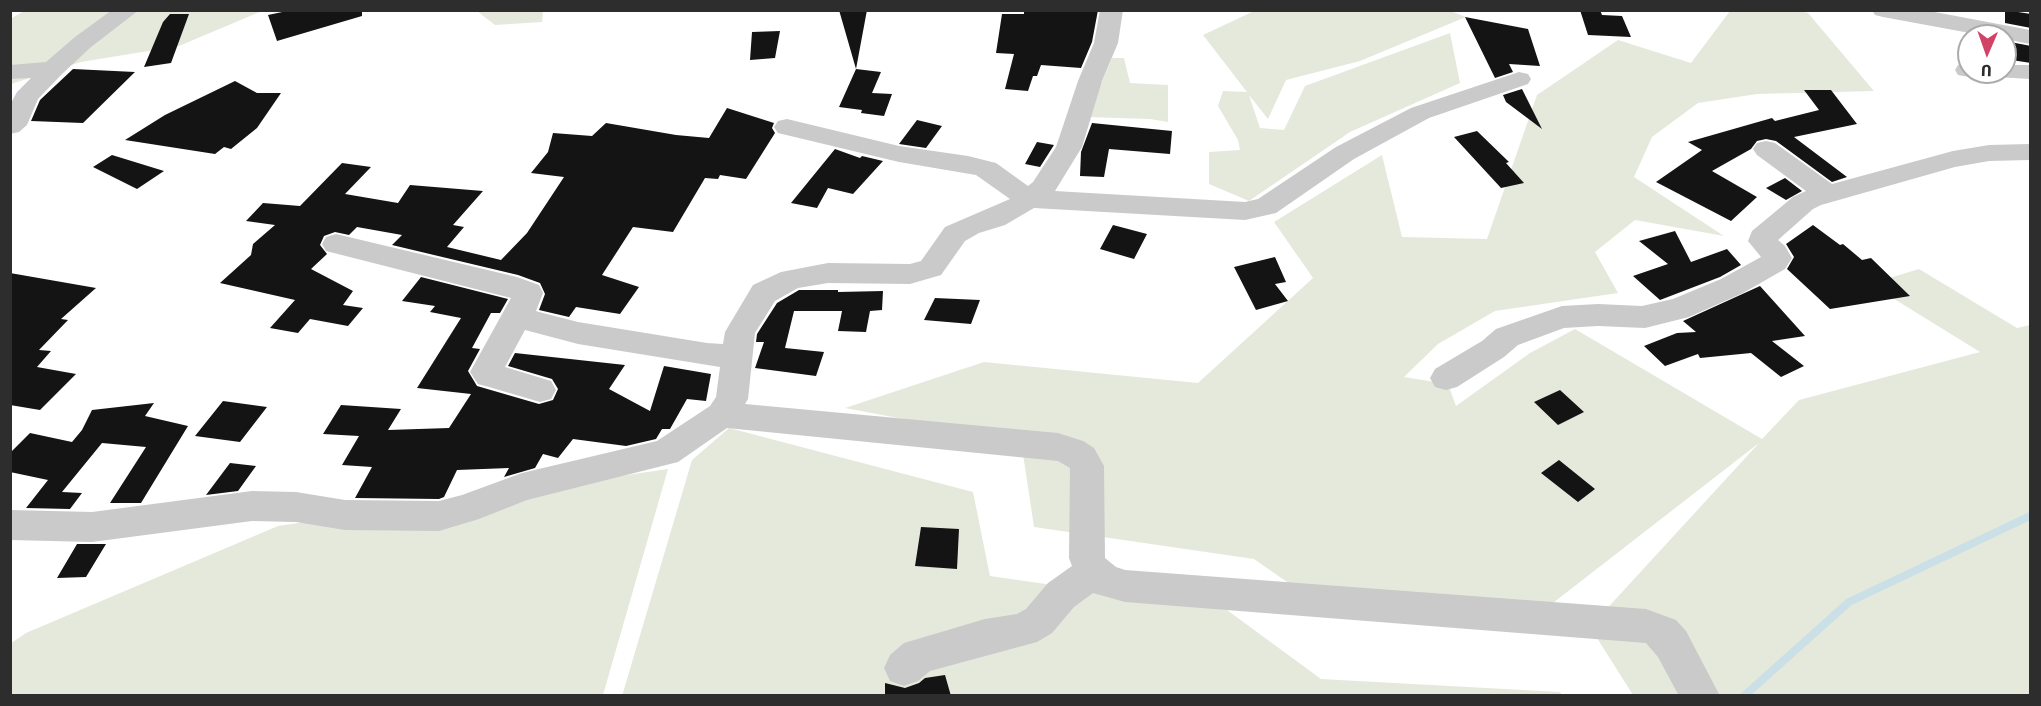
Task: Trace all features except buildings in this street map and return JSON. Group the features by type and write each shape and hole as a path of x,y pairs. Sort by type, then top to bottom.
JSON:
{"street":[{"path":"10,126 18,119 26,97 53,69 83,42 128,10"},
{"path":"10,525 92,527 252,506 296,507 345,515 439,516 466,509 522,487 666,452 722,415 732,399 740,332 764,293 791,279 828,273 910,274 931,268 955,234 969,226 995,218 1018,207 1043,188 1069,147 1090,81 1106,44 1112,10"},
{"path":"1883,10 2031,37"},
{"path":"10,72 53,69"},
{"path":"787,127 899,154 968,164 986,170 1028,199 1232,212 1266,207 1345,153 1420,113 1519,79"},
{"path":"1766,149 1828,194"},
{"path":"1446,378 1493,349 1507,337 1562,317 1598,315 1645,317 1656,312 1678,309 1732,286 1775,262 1777,258 1775,254 1762,241 1762,238 1803,203 1953,159 1989,153 2031,152"},
{"path":"336,244 517,288 528,293 520,313 486,372 489,375 540,390"},
{"path":"520,313 522,317 531,321 578,333 707,355 736,356"},
{"path":"722,415 1071,451 1082,458 1087,466 1087,558 1093,572 1106,581 1125,586 1646,626 1662,632 1672,644 1700,696"},
{"path":"904,668 918,656 985,637 1023,630 1039,621 1060,595 1093,572"}],"shaded area":[{"path":"26,10 262,11 179,46 81,62 11,84 10,19"},
{"path":"1448,10 1466,17 1360,61 1286,80 1268,119 1249,95 1260,128 1284,130 1305,86 1450,33 1460,83 1350,132 1249,201 1209,184 1209,152 1240,150 1238,140 1218,106 1223,91 1247,92 1203,35 1254,11"},
{"path":"1797,10 1808,13 1874,91 1757,94 1698,103 1652,137 1634,177 1724,236 1635,220 1595,252 1618,293 1495,311 1438,344 1404,377 1448,384 1456,406 1530,353 1575,329 1762,439 1799,400 1980,352 1870,284 1919,269 2017,328 2030,325 2030,695 1633,695 1590,627 1759,443 1522,627 1330,612 1254,559 1034,527 1021,441 845,408 984,362 1198,383 1313,278 1274,222 1382,155 1402,237 1487,239 1537,95 1618,40 1691,63 1730,11"},
{"path":"477,11 543,11 542,22 495,25"},
{"path":"1112,58 1124,58 1130,83 1168,85 1168,122 1150,119 1087,117"},
{"path":"729,428 973,492 990,576 1227,610 1321,679 1560,692 1562,695 622,696 692,460"},
{"path":"668,469 603,695 11,695 10,644 26,633 278,526"}],"waterway":[{"path":"1744,696 1849,602 2030,516"}]}
